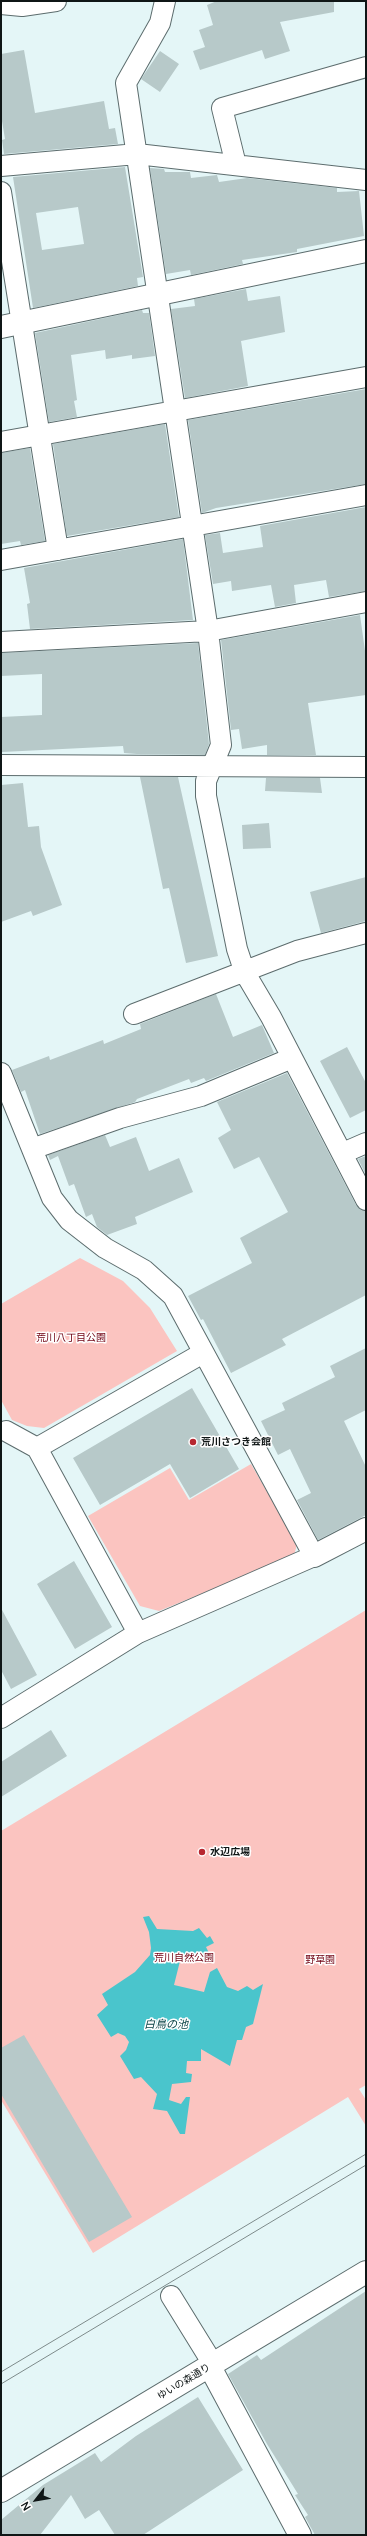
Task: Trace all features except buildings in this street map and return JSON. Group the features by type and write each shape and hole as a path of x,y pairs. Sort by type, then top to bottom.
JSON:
{"street":[{"path":"1,4 22,6 56,1"},
{"path":"165,1 160,23 126,82 174,412 208,631 221,745 214,765 206,781 206,796 236,949 245,973 343,1153 366,1200"},
{"path":"236,166 222,108 366,67"},
{"path":"1,166 137,154 366,180"},
{"path":"1,192 58,550"},
{"path":"1,327 157,296 366,251"},
{"path":"1,442 366,378"},
{"path":"1,560 366,495"},
{"path":"1,642 208,631 366,602"},
{"path":"1,765 366,767"},
{"path":"134,1014 245,973 297,951 366,933"},
{"path":"32,1149 120,1118 201,1096 292,1058"},
{"path":"1,1073 52,1198 69,1220 105,1248 144,1270 173,1296 314,1556"},
{"path":"343,1153 366,1143"},
{"path":"37,1448 203,1353"},
{"path":"6,1431 37,1448 138,1633"},
{"path":"1,1718 138,1633 314,1556 366,1529"},
{"name":"ゆいの森通り","path":"1,2491 212,2366 366,2272"},
{"path":"171,2296 212,2366 300,2535"}],"green space":[{"name":"荒川八丁目公園","path":"80,1258 123,1281 150,1308 177,1351 44,1428 27,1426 12,1420 1,1400 1,1304"},
{"path":"251,1464 297,1544 294,1556 159,1611 140,1606 88,1516 170,1468 189,1500"},
{"name":"荒川自然公園","path":"366,1610 366,2085 359,2089 366,2100 366,2126 348,2097 93,2253 1,2100 1,1831"}],"water":[{"name":"白鳥の池","path":"149,1916 157,1929 193,1931 199,1928 207,1938 210,1936 214,1943 206,1947 210,1955 202,1961 181,1957 174,1985 204,1992 210,1972 217,1968 227,1987 238,1991 247,1986 253,1990 263,1984 253,2024 246,2027 242,2040 237,2040 230,2066 201,2049 201,2061 187,2061 186,2073 192,2074 191,2082 172,2084 169,2100 181,2104 186,2097 190,2097 185,2134 180,2134 167,2111 153,2109 157,2094 141,2077 134,2079 120,2056 126,2050 129,2042 125,2036 118,2033 111,2037 97,2015 108,2005 102,1994 135,1972 150,1955 151,1948 149,1932 143,1917"}],"tram line":[{"path":"1,2372 366,2154"},
{"path":"1,2384 366,2165"}],"place":[{"name":"荒川さつき会館","path":"193,1442"},
{"name":"水辺広場","path":"202,1852"}],"park label":[{"name":"野草園","path":"320,1960"}]}
